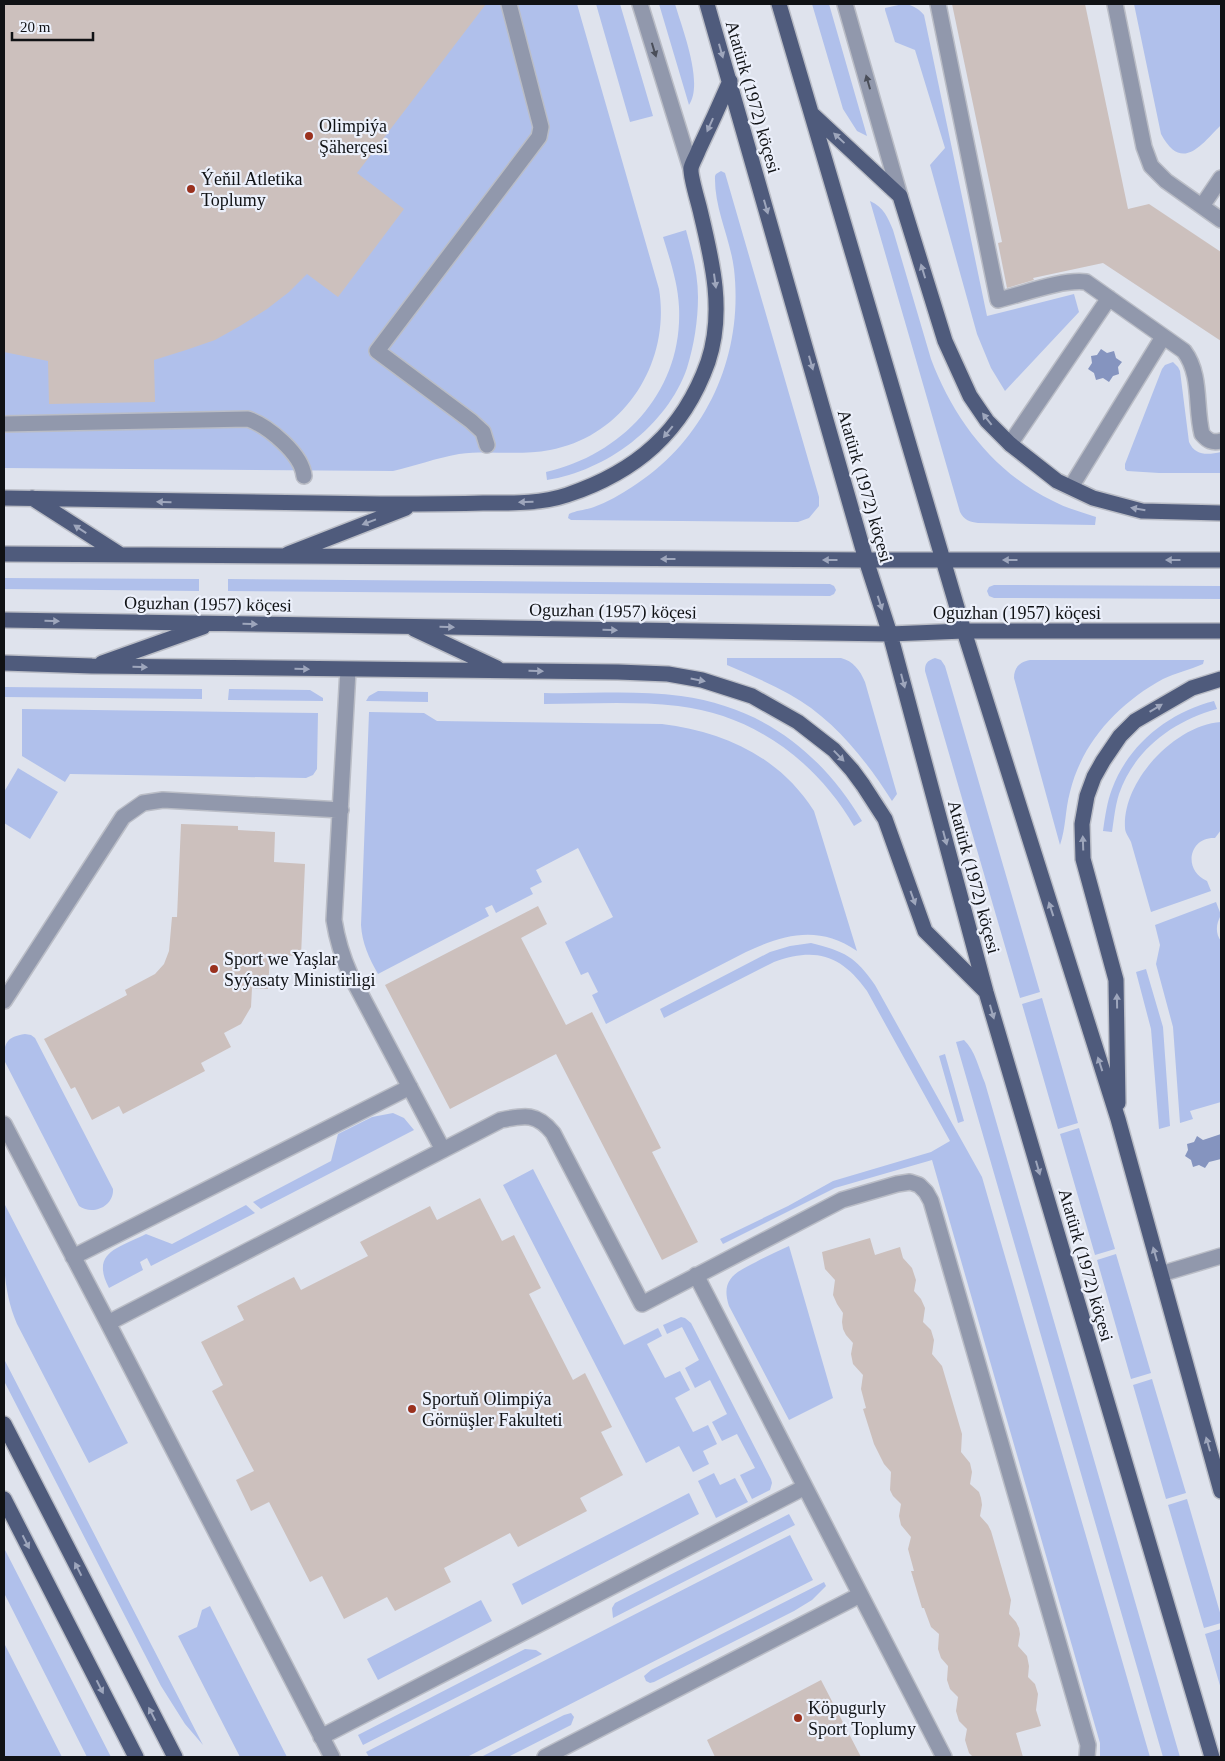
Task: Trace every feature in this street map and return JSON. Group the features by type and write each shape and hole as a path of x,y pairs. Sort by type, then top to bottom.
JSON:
{"main road":[{"name":"Atatürk (1972) köçesi","path":"707,4 866,560 890,634 986,992 1212,1757"},
{"path":"779,4 964,632 1118,1119 1221,1491"},
{"path":"4,498 213,503 414,504 539,502 566,496 626,469 648,453 682,414 699,384 715,334 717,313 716,286 691,169 730,81"},
{"path":"812,113 900,196 945,341 970,396 987,421 1010,444 1057,481 1103,501 1142,511 1221,512"},
{"path":"32,498 121,555"},
{"path":"280,556 414,504"},
{"path":"4,554 866,560 1221,560"},
{"name":"Oguzhan (1957) köçesi","path":"4,620 890,634 1221,631"},
{"path":"92,666 213,623"},
{"path":"408,626 501,670"},
{"path":"4,663 92,666 501,670 668,674 702,680 752,696 798,722 834,750 852,770 885,819 925,931 986,992"},
{"path":"1118,1119 1116,980 1083,859 1082,824 1087,796 1094,776 1103,761 1120,736 1135,721 1192,688 1221,679"},
{"path":"4,1424 175,1757"},
{"path":"4,1499 136,1757"}],"street":[{"path":"487,445 483,432 377,351 541,132 510,4"},
{"path":"640,4 691,169"},
{"path":"846,4 900,196"},
{"path":"938,4 998,300 1076,281 1086,282 1184,351 1194,371 1202,434 1208,440 1214,442 1221,441"},
{"path":"1115,4 1144,147 1151,166 1166,181 1221,220"},
{"path":"1202,206 1221,178"},
{"path":"1010,444 1109,298"},
{"path":"1071,487 1163,336"},
{"path":"4,424 248,419 258,422 268,429 296,457 300,462 304,476"},
{"path":"348,670 334,920 337,938 350,974 443,1150"},
{"path":"4,1002 123,817 143,804 163,800 341,810"},
{"path":"73,1258 410,1087"},
{"path":"108,1324 501,1120 518,1116 533,1116 545,1123 554,1133 642,1304 842,1200 897,1184 910,1182 919,1185 926,1192 936,1220 1088,1745 1087,1757"},
{"path":"4,1124 332,1757"},
{"path":"1161,1274 1221,1256"},
{"path":"696,1275 944,1757"},
{"path":"321,1737 805,1487"},
{"path":"545,1757 860,1595"}],"shaded area":[{"name":"Olimpiýa Şäherçesi","path":"4,4 577,4 659,289 661,316 658,343 650,368 637,392 621,412 600,429 577,442 538,452 459,454 393,471 4,468"},
{"path":"596,4 620,4 653,116 630,122"},
{"path":"659,4 675,4 686,41 694,83 693,95 689,105"},
{"path":"812,4 829,4 867,136 857,131 843,109"},
{"path":"903,4 914,7 924,15 987,316 1074,294 1079,312 1005,391 991,368 977,334 930,165 945,148 915,50 895,42 885,10 885,8"},
{"path":"1134,4 1221,4 1221,125 1199,147 1191,152 1184,154 1176,152 1169,146 1161,134"},
{"path":"721,171 725,173 819,497 819,506 809,518 798,522 571,520 568,518 569,514 594,507 613,498 658,468 681,445 699,420 714,393 726,364 733,333 736,301 732,257 715,188 715,176"},
{"path":"870,201 882,210 893,230 931,359 951,402 964,422 978,442 1012,475 1032,489 1058,503 1096,517 1095,525 978,523 963,517"},
{"path":"686,230 696,271 698,306 692,351 678,389 665,409 649,427 612,456 591,467 547,480 546,472 574,463 600,450 623,434 643,414 659,391 671,365 678,337 679,307 675,280 663,237"},
{"path":"1101,349 1107,353 1114,351 1116,358 1122,362 1118,367 1119,374 1113,376 1109,382 1103,378 1096,380 1094,373 1088,369 1092,363 1091,356 1097,355"},
{"path":"1173,362 1180,371 1189,442 1198,452 1211,454 1221,452 1221,473 1159,473 1127,471 1125,469 1125,464 1162,369 1165,365"},
{"path":"4,578 199,579 199,591 4,589"},
{"path":"228,579 830,584 836,590 830,596 228,591"},
{"path":"994,585 1221,586 1221,599 994,598 989,596 987,591 989,587"},
{"path":"727,658 841,658 853,664 865,682 897,794 892,801 860,755 820,715 789,694 727,665"},
{"path":"935,658 941,660 945,666 1040,992 1020,998 925,671 927,663"},
{"path":"1030,660 1204,660 1203,664 1163,679 1147,689 1117,712 1093,741 1083,757 1068,799 1060,845 1014,678 1018,666"},
{"path":"4,687 202,689 202,699 4,697"},
{"path":"229,689 310,690 323,698 323,701 228,700"},
{"path":"378,691 428,692 428,702 366,701 369,696"},
{"path":"544,693 664,694 710,702 738,710 763,722 808,754 846,796 862,821 854,826 839,803 802,762 780,745 732,719 706,711 661,704 544,704"},
{"path":"1214,701 1217,709 1185,721 1157,740 1145,751 1134,764 1119,794 1112,832 1103,831 1107,804 1112,789 1128,758 1139,745 1166,722 1181,713"},
{"path":"22,709 318,713 317,769 313,775 306,778 70,774 65,782 22,756"},
{"path":"369,712 424,713 437,721 662,724 707,733 748,750 767,761 784,775 814,811 857,951 843,943 815,935 788,937 774,941 746,952 606,1024 592,995 598,992 588,972 581,975 565,942 613,917 578,848 536,870 542,882 530,888 533,894 496,913 492,905 485,908 489,916 378,974 367,950 361,925"},
{"path":"1221,722 1221,830 1215,838 1206,839 1199,843 1192,855 1194,870 1207,881 1211,891 1151,912 1131,842 1125,830 1126,810 1132,792 1155,758 1170,744 1186,733 1204,725"},
{"path":"18,768 58,792 30,839 4,823 4,792"},
{"path":"1216,902 1221,915 1217,928 1221,941 1221,1102 1190,1111 1193,1119 1180,1123 1173,1027 1156,964 1160,945 1155,925"},
{"path":"811,943 841,952 868,975 982,1177 1150,1757 1100,1757 1100,1743 932,1160 835,1188 723,1244 720,1239 788,1206 833,1181 931,1152 950,1141 867,991 847,969 826,957 803,955 774,962 664,1018 660,1009 770,952 790,946"},
{"path":"1146,969 1163,1027 1170,1126 1159,1129 1151,1029 1136,972"},
{"path":"1042,998 1078,1123 1058,1129 1022,1004"},
{"path":"25,1034 35,1038 113,1189 110,1200 102,1208 90,1210 79,1206 4,1060 8,1041"},
{"path":"964,1040 974,1054 985,1083 1180,1757 1163,1757 956,1042"},
{"path":"945,1054 964,1121 958,1123 939,1056"},
{"path":"393,1113 404,1118 414,1130 261,1209 253,1202 331,1161 338,1134 372,1117"},
{"path":"1079,1128 1115,1249 1095,1255 1060,1134"},
{"path":"1221,1134 1221,1159 1209,1162 1205,1168 1199,1165 1193,1167 1191,1160 1185,1156 1188,1150 1187,1144 1194,1142 1197,1136 1203,1140"},
{"path":"533,1169 624,1345 658,1328 662,1336 647,1344 665,1378 680,1371 690,1390 675,1398 693,1432 708,1425 717,1444 703,1451 709,1464 693,1472 679,1446 646,1463 503,1185"},
{"path":"4,1203 128,1443 89,1463 17,1324 12,1309 5,1279"},
{"path":"246,1205 255,1213 151,1266 147,1258 140,1262 143,1270 109,1288 104,1276 103,1266 105,1259 117,1248 146,1234 172,1244"},
{"path":"789,1246 833,1398 789,1420 729,1306 727,1289 728,1283 736,1273"},
{"path":"1116,1254 1151,1373 1131,1379 1097,1260"},
{"path":"681,1317 691,1323 771,1479 770,1490 752,1499 740,1475 755,1468 737,1434 722,1441 712,1422 727,1414 710,1380 695,1388 685,1368 699,1360 682,1327 667,1334 663,1325"},
{"path":"4,1359 203,1745 185,1724 161,1686 4,1381"},
{"path":"1152,1379 1186,1493 1166,1499 1133,1385"},
{"path":"714,1473 720,1485 735,1478 748,1502 716,1518 698,1481"},
{"path":"689,1493 699,1514 522,1605 512,1584"},
{"path":"1187,1499 1221,1616 1221,1623 1204,1628 1168,1505"},
{"path":"789,1514 795,1525 613,1618 612,1608 615,1603"},
{"path":"790,1535 813,1580 467,1757 369,1757 366,1752"},
{"path":"4,1548 111,1757 87,1757 4,1593"},
{"path":"824,1582 826,1586 812,1600 794,1611 654,1682 646,1681 644,1676 651,1670"},
{"path":"481,1600 492,1621 378,1680 367,1659"},
{"path":"210,1606 287,1757 240,1757 178,1636 197,1627 202,1610"},
{"path":"1221,1629 1221,1689 1205,1634"},
{"path":"4,1643 62,1757 4,1757"},
{"path":"525,1649 536,1650 542,1654 363,1745 358,1735"},
{"path":"571,1713 574,1717 571,1725 508,1757 481,1757 564,1715"}],"building":[{"name":"Ýeňil Atletika Toplumy","path":"4,4 486,4 357,173 404,209 338,297 307,274 289,292 240,326 215,340 154,360 155,402 49,404 48,361 4,352"},
{"path":"952,4 1085,4 1128,209 1149,204 1221,252 1221,341 1103,263 1033,278 1034,280 1007,288 998,243 1002,242"},
{"name":"Sport we Yaşlar Syýasaty Ministirligi","path":"181,824 238,826 238,830 275,832 274,862 305,864 301,956 270,955 268,989 252,988 251,1007 241,1024 224,1033 231,1047 201,1063 205,1071 123,1114 119,1106 92,1120 75,1087 71,1089 44,1039 127,995 125,990 155,974 164,964 169,951 172,917 177,917"},
{"path":"538,906 547,924 521,938 566,1025 592,1012 661,1148 652,1152 698,1242 662,1260 556,1054 450,1109 385,985"},
{"name":"Sportuň Olimpiýa Görnüşler Fakulteti","path":"480,1198 502,1241 514,1235 541,1288 529,1294 573,1380 585,1373 612,1427 601,1432 623,1475 580,1498 587,1511 518,1547 510,1533 444,1568 451,1582 395,1611 387,1597 344,1619 322,1576 310,1582 269,1502 251,1511 236,1480 254,1471 212,1391 223,1385 201,1342 244,1320 237,1306 294,1277 301,1290 368,1256 360,1242 430,1206 437,1220"},
{"path":"870,1238 875,1255 900,1247 903,1258 912,1268 916,1280 914,1291 921,1299 925,1308 923,1322 931,1330 934,1340 932,1354 942,1366 962,1434 961,1452 970,1463 972,1472 970,1484 979,1492 982,1505 980,1516 991,1531 1011,1600 1009,1614 1019,1628 1018,1646 1027,1656 1029,1666 1028,1677 1035,1684 1038,1694 1036,1710 1041,1726 1016,1733 1023,1757 973,1757 969,1753 965,1740 967,1729 959,1721 956,1711 958,1697 950,1689 947,1680 948,1666 941,1658 938,1649 939,1634 931,1627 924,1608 922,1608 911,1571 914,1571 908,1549 911,1537 901,1525 899,1516 901,1504 890,1490 891,1472 884,1464 874,1444 863,1409 866,1408 861,1389 863,1375 853,1364 851,1354 853,1343 843,1329 843,1313 833,1295 835,1280 825,1269 822,1252"},
{"name":"Köpugurly Sport Toplumy","path":"821,1680 861,1757 715,1757 707,1740"}],"place":[{"name":"Olimpiýa Şäherçesi","path":"309,136"},
{"name":"Ýeňil Atletika Toplumy","path":"191,189"},
{"name":"Sport we Yaşlar Syýasaty Ministirligi","path":"214,969"},
{"name":"Sportuň Olimpiýa Görnüşler Fakulteti","path":"412,1409"},
{"name":"Köpugurly Sport Toplumy","path":"798,1718"}]}
